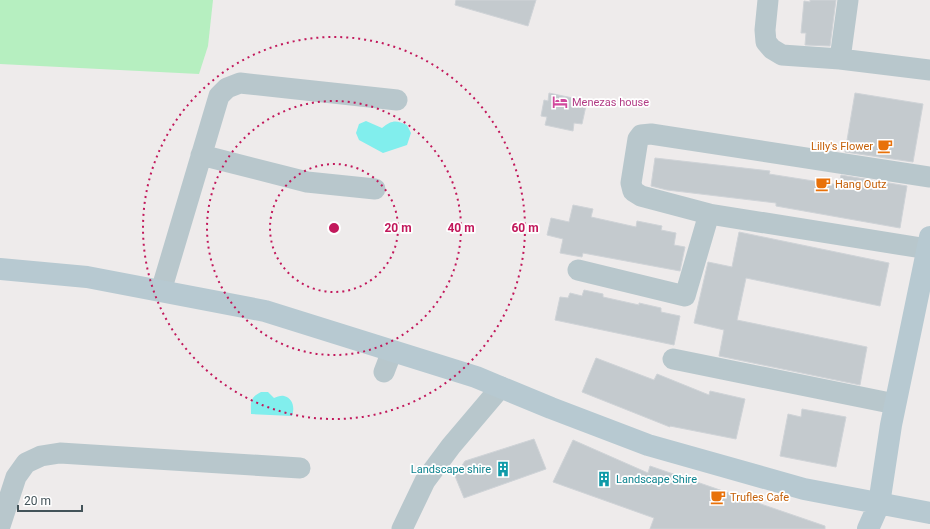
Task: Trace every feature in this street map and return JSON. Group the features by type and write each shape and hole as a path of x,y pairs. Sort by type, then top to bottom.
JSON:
{"street":[{"path":"768,0 765,30 766,42 772,50 782,56 840,59 930,70"},
{"path":"840,59 848,0"},
{"path":"161,291 219,96 227,88 240,83 397,100"},
{"path":"868,529 879,504 891,424 929,243 710,214 641,196 633,191 631,183 638,139 642,135 651,134 930,176"},
{"path":"201,155 307,182 375,189"},
{"path":"578,270 684,296 710,214"},
{"path":"0,269 87,277 265,311 476,377 648,445 804,489 930,513"},
{"path":"384,372 392,351"},
{"path":"673,359 895,404"},
{"path":"402,529 425,481 451,446 501,387"},
{"path":"0,526 16,477 26,463 41,456 60,453 300,468"}],"green space":[{"path":"0,0 213,0 208,46 199,74 0,64"}],"water":[{"path":"366,121 382,128 389,123 394,122 400,122 407,125 411,133 407,145 383,153 359,140 356,133 359,124"},
{"path":"261,392 268,392 274,398 279,396 287,397 291,401 293,407 292,416 251,414 251,404 254,396"}],"building":[{"path":"456,0 536,0 528,26 455,5"},
{"path":"810,0 836,0 830,46 805,45 806,33 801,33 804,1 810,2"},
{"path":"549,93 587,101 582,124 574,123 573,131 545,125 547,117 541,116 544,100 548,101"},
{"path":"855,93 923,104 913,162 845,152"},
{"path":"655,158 770,171 769,174 839,185 841,175 907,186 900,228 776,206 776,203 667,190 651,186"},
{"path":"573,205 593,209 591,217 636,227 637,221 662,226 661,230 676,233 674,245 685,247 680,271 583,253 582,257 560,253 563,239 547,235 551,218 569,222"},
{"path":"739,232 889,263 880,306 746,278 737,320 867,347 860,385 719,356 724,330 694,323 708,262 732,267"},
{"path":"584,290 603,294 603,297 661,308 661,312 680,316 674,345 555,320 560,297 568,298 570,293 582,296"},
{"path":"596,358 654,380 657,374 709,395 710,391 745,399 736,439 670,427 582,392"},
{"path":"802,409 846,417 836,467 780,456 788,414 801,417"},
{"name":"Landscape shire","path":"534,439 546,469 464,498 455,476 465,461"},
{"path":"573,440 648,473 650,466 825,526 825,529 650,529 654,518 553,482"}],"place":[{"name":"Menezas house","path":"560,102"},
{"name":"Lilly's Flower","path":"885,146"},
{"name":"Hang Outz","path":"823,184"},
{"name":"Landscape shire","path":"503,469"},
{"name":"Landscape Shire","path":"604,479"},
{"name":"Trufles Cafe","path":"718,497"}]}
